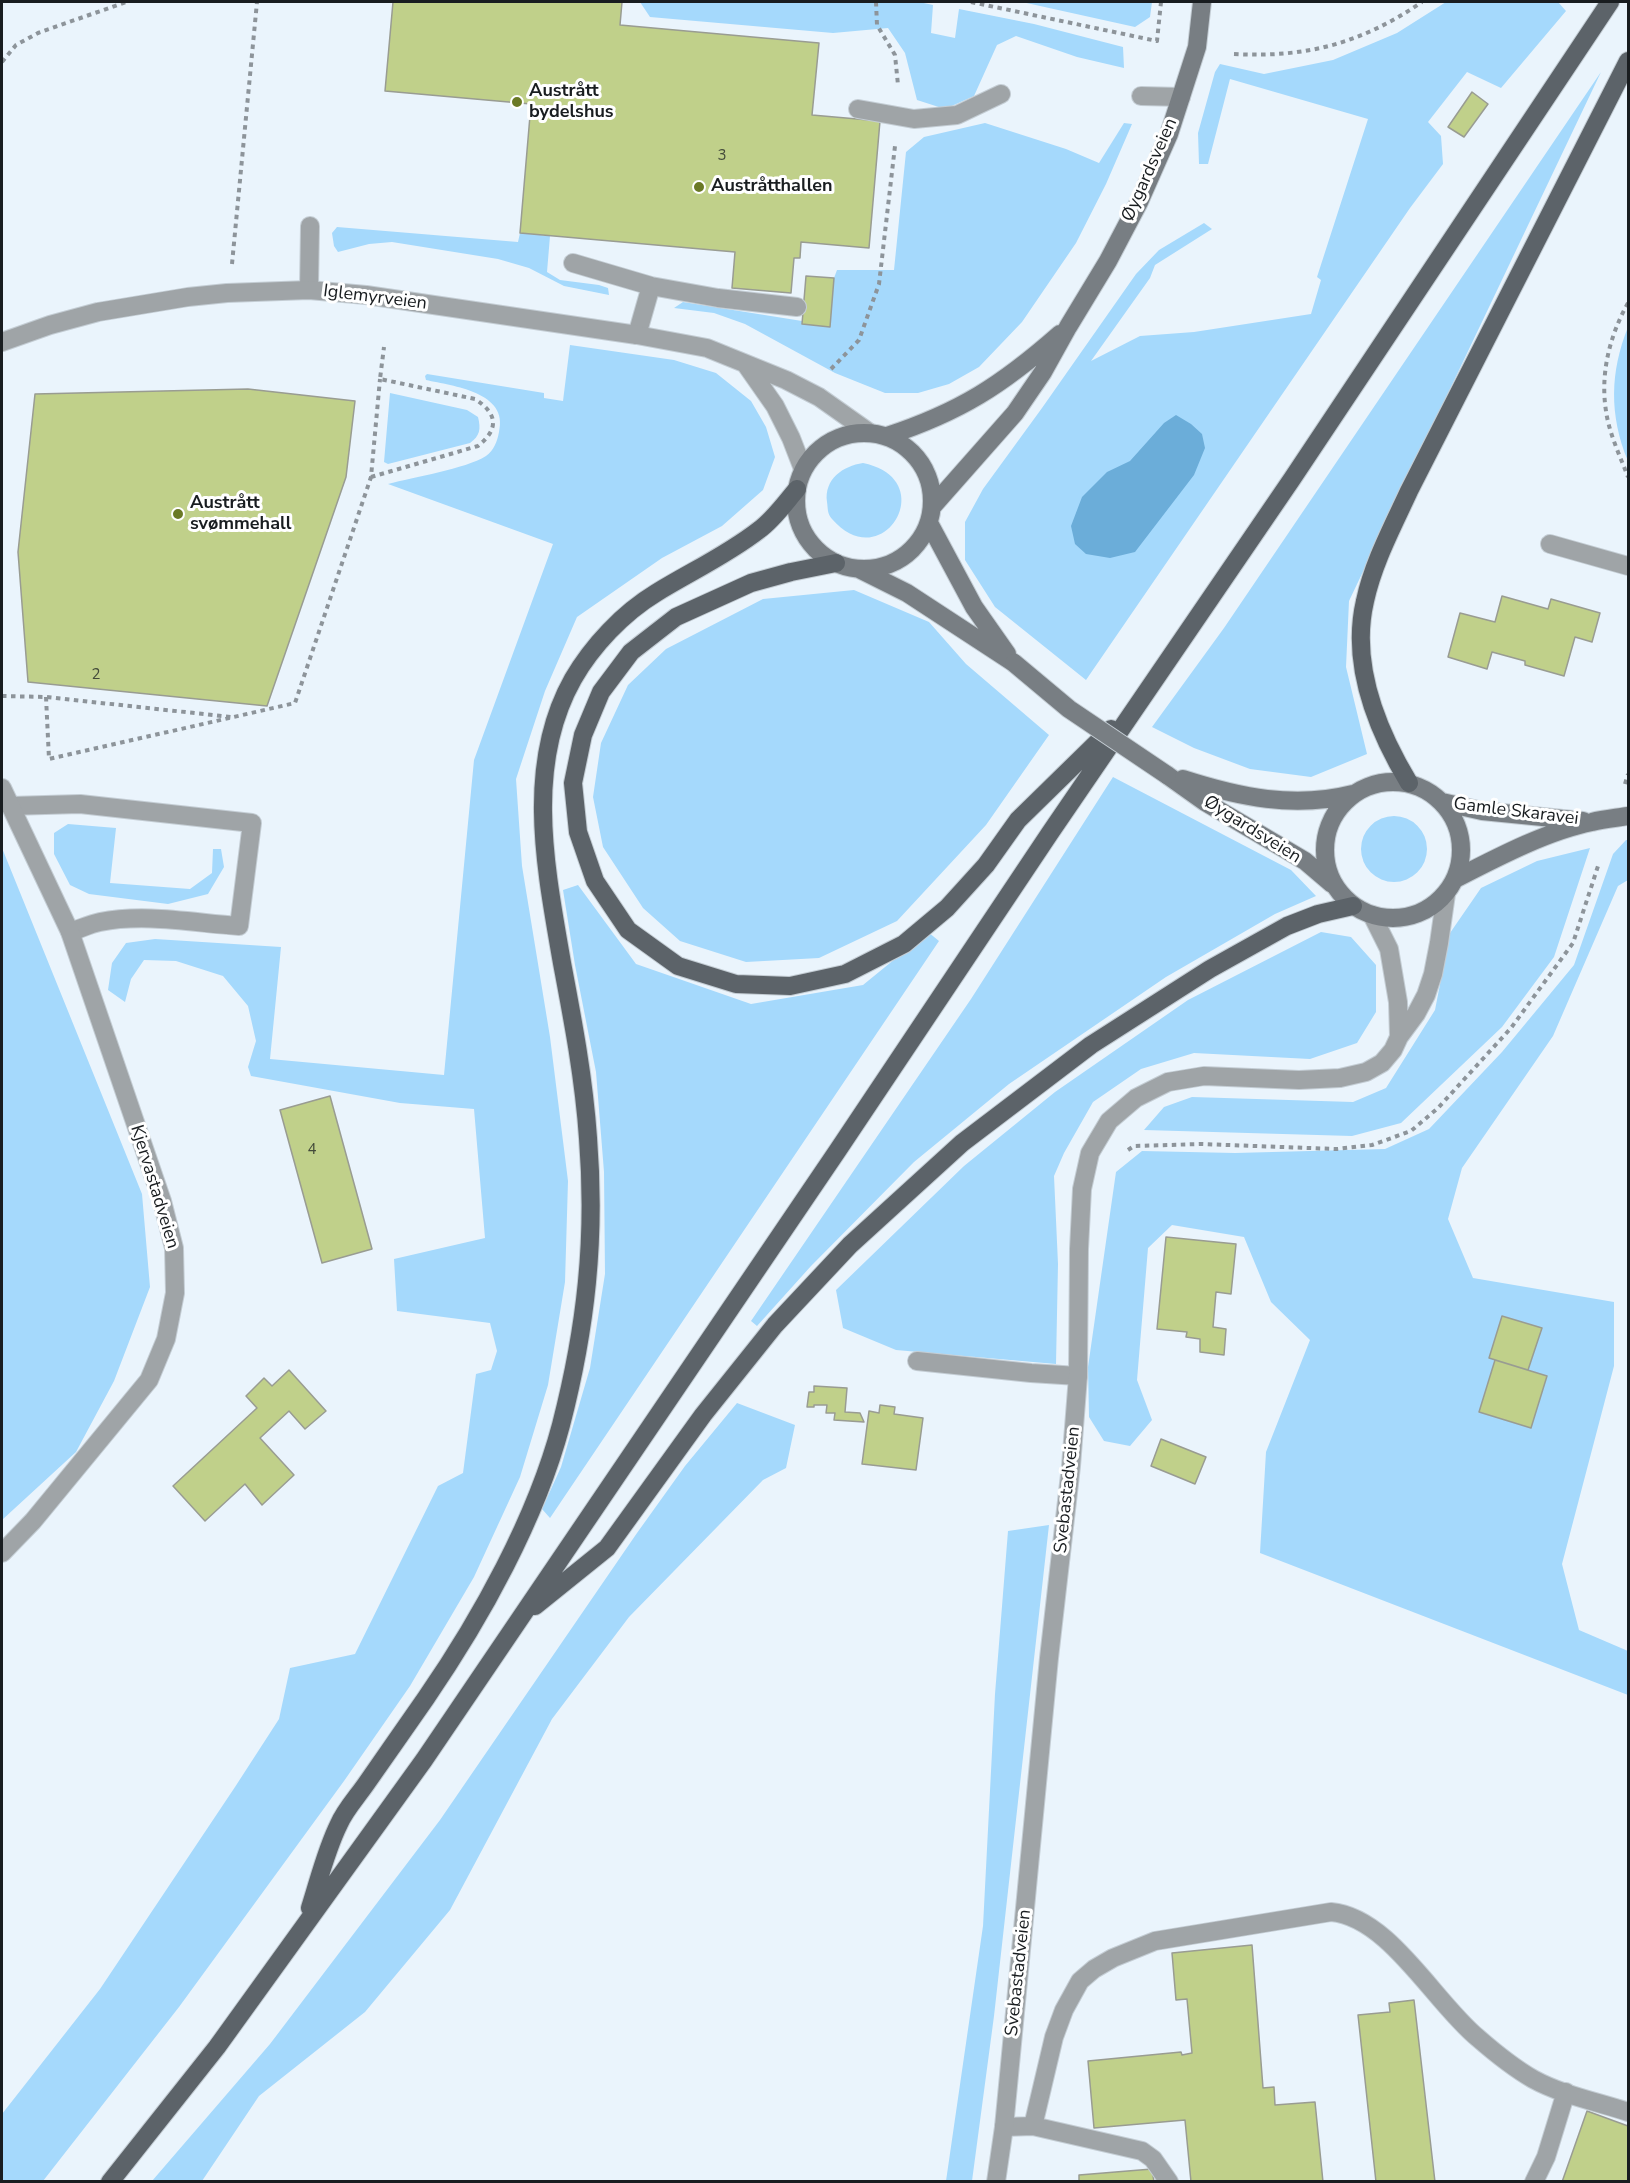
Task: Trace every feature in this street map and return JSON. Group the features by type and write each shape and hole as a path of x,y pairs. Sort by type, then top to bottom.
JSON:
{"main road":[{"name":"Øygardsveien","path":"1068,327 1024,366 986,393 958,409 924,424 879,435 850,434 831,440 815,453 803,469 796,502 801,527 815,548 836,563 858,568 888,565 902,558 923,536 931,515 1015,413 1044,372 1108,261 1169,134 1197,47 1202,2"},
{"path":"110,2181 217,2046 424,1760 1292,479 1610,2"},
{"path":"1409,783 1390,751 1369,697 1361,648 1364,601 1383,549 1409,491 1629,61"},
{"name":"Øygardsveien","path":"879,435 907,448 923,466 931,488 931,515 953,571 974,607 1014,663"},
{"path":"304,1926 339,1822 437,1682 496,1584 534,1507 559,1432 575,1368 586,1302 592,1221 588,1137 576,1040 549,888 543,822 544,768 554,722 574,678 613,626 652,595 759,530 779,512 797,489"},
{"path":"836,563 752,583 676,617 631,652 601,692 583,735 573,783 578,832 595,881 628,930 678,966 736,984 790,986 845,974 904,944 947,908 986,865 1018,820 1140,701"},
{"name":"Øygardsveien","path":"858,568 907,593 1014,663 1069,709 1167,775 1210,795 1305,861 1353,906 1372,915 1392,918 1412,916 1431,907 1451,886 1461,859 1460,837 1454,817 1442,802 1427,790 1409,783 1398,781 1375,784 1354,794 1331,800 1303,802 1210,795"},
{"name":"Øygardsveien","path":"1335,887 1326,865 1325,843 1328,830 1338,810 1354,794"},
{"name":"Gamle Skaravei","path":"1442,802 1482,811 1591,822"},
{"name":"Gamle Skaravei","path":"1451,886 1498,857 1591,822 1629,816"},
{"path":"520,1618 607,1548 703,1415 775,1325 850,1245 962,1143 1091,1045 1210,969 1287,926 1318,914 1353,906"}],"street":[{"path":"858,109 914,119 957,115 1001,94"},
{"path":"1141,96 1181,97"},
{"path":"309,290 310,226"},
{"path":"573,263 651,286 718,298 797,307"},
{"path":"637,335 651,286"},
{"name":"Iglemyrveien","path":"2,342 50,325 98,312 226,292 309,290 366,295 637,335 707,348 819,397 879,435"},
{"path":"747,366 775,406 792,438 803,469"},
{"path":"1550,544 1629,566"},
{"name":"Kjervastadveien","path":"2,788 70,933 162,1201 174,1248 175,1293 166,1339 149,1380 33,1521 2,1553"},
{"path":"10,806 80,804 252,823 239,926 124,919 99,922 70,933"},
{"name":"Svebastadveien","path":"996,2181 1004,2127 1049,1658 1071,1466 1078,1376 1082,1189 1090,1153 1109,1120 1136,1098 1168,1082 1204,1076 1299,1080 1340,1078 1366,1072 1382,1063 1393,1050 1398,1037 1416,1014 1426,995 1433,974 1451,886"},
{"path":"1372,915 1389,949 1398,1002 1398,1037"},
{"path":"917,1361 1078,1376"},
{"path":"1033,2126 1054,2037 1064,2010 1080,1981 1094,1969 1113,1958 1155,1941 1331,1912 1355,1918 1376,1930 1477,2038 1534,2079 1629,2112"},
{"path":"1534,2181 1546,2157 1566,2091"},
{"path":"1004,2127 1033,2126 1142,2151 1153,2159 1169,2181"}],"path":[{"path":"2,62 16,45 38,33 126,2"},
{"path":"231,265 257,2"},
{"path":"824,376 859,340 879,284 899,106 895,56 877,25 876,2"},
{"path":"971,2 1157,41 1161,2"},
{"path":"1234,54 1269,56 1300,53 1332,46 1374,30 1422,2"},
{"path":"1629,303 1617,323 1608,355 1604,382 1606,411 1613,437 1629,477"},
{"path":"46,698 49,759 295,704 371,477 384,347"},
{"path":"371,477 477,446 489,437 493,426 493,417 486,406 475,399 380,379"},
{"path":"2,696 46,698 234,717"},
{"path":"1625,784 1629,774"}],"shaded area":[{"path":"640,2 919,2 933,5 931,33 955,38 959,9 1034,24 1123,47 1124,68 1077,57 1016,36 997,45 974,96 945,109 917,100 905,53 888,28 833,33 650,17"},
{"path":"1022,2 1152,2 1150,17 1135,27"},
{"path":"1446,2 1558,2 1566,11 1501,88 1467,72 1428,122 1441,136 1443,164 1410,208 1086,680 995,607 965,560 965,522 983,489 1136,274 1159,250 1204,223 1212,229 1155,265 1150,278 1091,361 1140,336 1194,332 1311,314 1321,280 1317,277 1368,119 1230,79 1208,164 1199,164 1198,133 1215,72 1220,64 1264,74 1333,60 1397,33"},
{"path":"1601,72 1349,601 1346,667 1367,754 1311,777 1250,769 1194,748 1152,727 1224,628"},
{"path":"985,123 1066,149 1099,163 1124,123 1132,124 1106,184 1076,243 1022,322 979,367 949,384 918,393 885,393 835,373 745,324 714,313 674,308 683,302 830,327 834,278 837,270 894,270 906,152 924,137"},
{"path":"337,227 518,242 520,233 550,236 547,272 560,280 608,288 609,295 564,286 529,268 498,259 392,242 369,244 338,252 334,246 332,233"},
{"path":"1628,327 1628,461 1617,427 1614,394 1618,360"},
{"path":"570,345 674,360 716,373 751,401 766,427 775,457 763,490 722,526 662,558 577,617 545,691 516,779 522,866 550,1037 568,1181 565,1282 548,1385 520,1477 474,1577 410,1686 344,1781 179,2007 43,2181 2,2181 2,2114 100,1989 279,1719 290,1668 355,1654 438,1486 463,1473 476,1374 491,1370 497,1351 490,1323 397,1311 394,1259 485,1238 474,1109 400,1103 251,1076 248,1067 256,1041 248,1006 223,976 176,961 144,960 131,979 125,1002 108,990 112,963 126,943 155,939 281,947 270,1059 444,1075 474,760 553,544 388,484 477,461 489,454 496,442 500,419 496,408 476,393 426,380 427,374 544,393 544,398 563,401"},
{"path":"390,393 467,410 478,417 478,435 470,443 388,464 384,462"},
{"path":"1176,415 1202,434 1205,448 1194,475 1135,552 1110,558 1086,554 1075,544 1071,526 1082,497 1107,472 1130,461 1164,423"},
{"path":"863,463 886,472 899,487 901,503 896,519 885,531 869,537 851,534 832,519 828,513 827,502 829,487 836,475 849,467"},
{"path":"854,590 929,622 966,664 1049,735 986,825 897,921 819,958 746,962 680,941 643,908 603,847 593,797 601,743 628,685 666,649 763,599"},
{"path":"1113,777 1291,870 1316,896 1275,914 1166,977 1009,1084 914,1162 811,1266 757,1326 751,1321 971,999"},
{"path":"1387,816 1401,816 1413,821 1422,830 1427,849 1425,862 1418,873 1401,882 1387,882 1375,877 1366,868 1361,856 1361,842 1366,830 1375,821"},
{"path":"68,824 116,828 110,883 190,889 212,873 213,849 221,849 224,867 208,894 168,904 89,894 70,885 54,854 54,833"},
{"path":"1628,840 1628,880 1618,886 1553,1036 1462,1168 1448,1219 1473,1278 1614,1302 1614,1366 1562,1564 1579,1630 1628,1651 1628,1695 1260,1553 1266,1452 1310,1340 1271,1302 1244,1237 1172,1225 1148,1248 1137,1380 1152,1420 1130,1446 1104,1441 1089,1417 1088,1367 1116,1172 1142,1151 1235,1153 1385,1149 1429,1129 1502,1052 1574,965 1613,854"},
{"path":"2,848 142,1194 150,1287 114,1381 76,1452 2,1520"},
{"path":"1590,848 1554,957 1502,1027 1401,1123 1352,1136 1144,1130 1164,1107 1192,1097 1353,1102 1386,1088 1435,1010 1450,933 1481,888 1537,861"},
{"path":"578,885 636,964 751,1004 863,985 928,932 939,941 550,1518 542,1509 561,1467 590,1368 605,1274 604,1172 596,1072 563,890"},
{"path":"1321,932 1351,937 1376,965 1376,1012 1357,1043 1310,1059 1194,1053 1141,1069 1093,1102 1064,1153 1054,1176 1058,1264 1056,1364 896,1350 843,1328 836,1290 964,1166 1055,1092 1188,1000"},
{"path":"737,1403 795,1425 786,1468 763,1480 629,1617 552,1719 450,1910 365,2012 259,2096 202,2181 152,2181 270,2044 440,1820 637,1533 685,1466"},
{"path":"1049,1525 994,2016 972,2181 946,2181 983,1926 995,1694 1008,1531"}],"building":[{"name":"Austråtthallen","path":"393,2 622,2 620,25 819,43 812,115 880,121 869,248 801,242 800,258 794,258 791,293 732,288 735,252 520,233 531,104 385,91"},
{"path":"1472,92 1488,104 1464,137 1448,127"},
{"path":"806,276 834,278 830,327 802,324"},
{"name":"Austrått svømmehall","path":"248,389 355,401 346,477 267,706 28,682 18,552 35,394"},
{"path":"1502,596 1548,609 1551,599 1600,613 1592,642 1575,637 1564,676 1525,665 1525,661 1492,652 1487,669 1448,657 1460,613 1495,622"},
{"path":"330,1096 372,1249 322,1263 280,1110"},
{"path":"1166,1237 1236,1244 1231,1294 1216,1292 1213,1327 1226,1329 1224,1355 1200,1352 1200,1339 1186,1337 1187,1332 1157,1329"},
{"path":"1502,1316 1542,1328 1528,1370 1489,1358"},
{"path":"1495,1360 1547,1376 1531,1428 1479,1412"},
{"path":"289,1370 326,1411 305,1429 289,1411 260,1438 294,1475 262,1505 245,1484 205,1521 173,1486 257,1408 246,1396 264,1378 272,1386"},
{"path":"814,1386 847,1388 845,1412 860,1413 864,1422 834,1420 835,1413 826,1413 827,1405 807,1407 809,1392 814,1392"},
{"path":"880,1405 895,1407 894,1414 923,1418 916,1470 862,1464 869,1411 879,1413"},
{"path":"1161,1439 1206,1457 1195,1484 1151,1466"},
{"path":"1252,1945 1263,2088 1274,2087 1275,2105 1315,2102 1323,2182 1191,2182 1185,2120 1094,2128 1088,2061 1181,2052 1182,2055 1192,2053 1187,1999 1176,2000 1172,1953"},
{"path":"1414,2000 1435,2182 1376,2182 1358,2015 1390,2012 1389,2003"},
{"path":"1587,2111 1628,2126 1628,2182 1562,2182"},
{"path":"1152,2169 1154,2182 1079,2182 1079,2175"}],"place":[{"name":"Austrått bydelshus","path":"517,102"},
{"name":"Austråtthallen","path":"699,187"},
{"name":"Austrått svømmehall","path":"178,514"}]}
